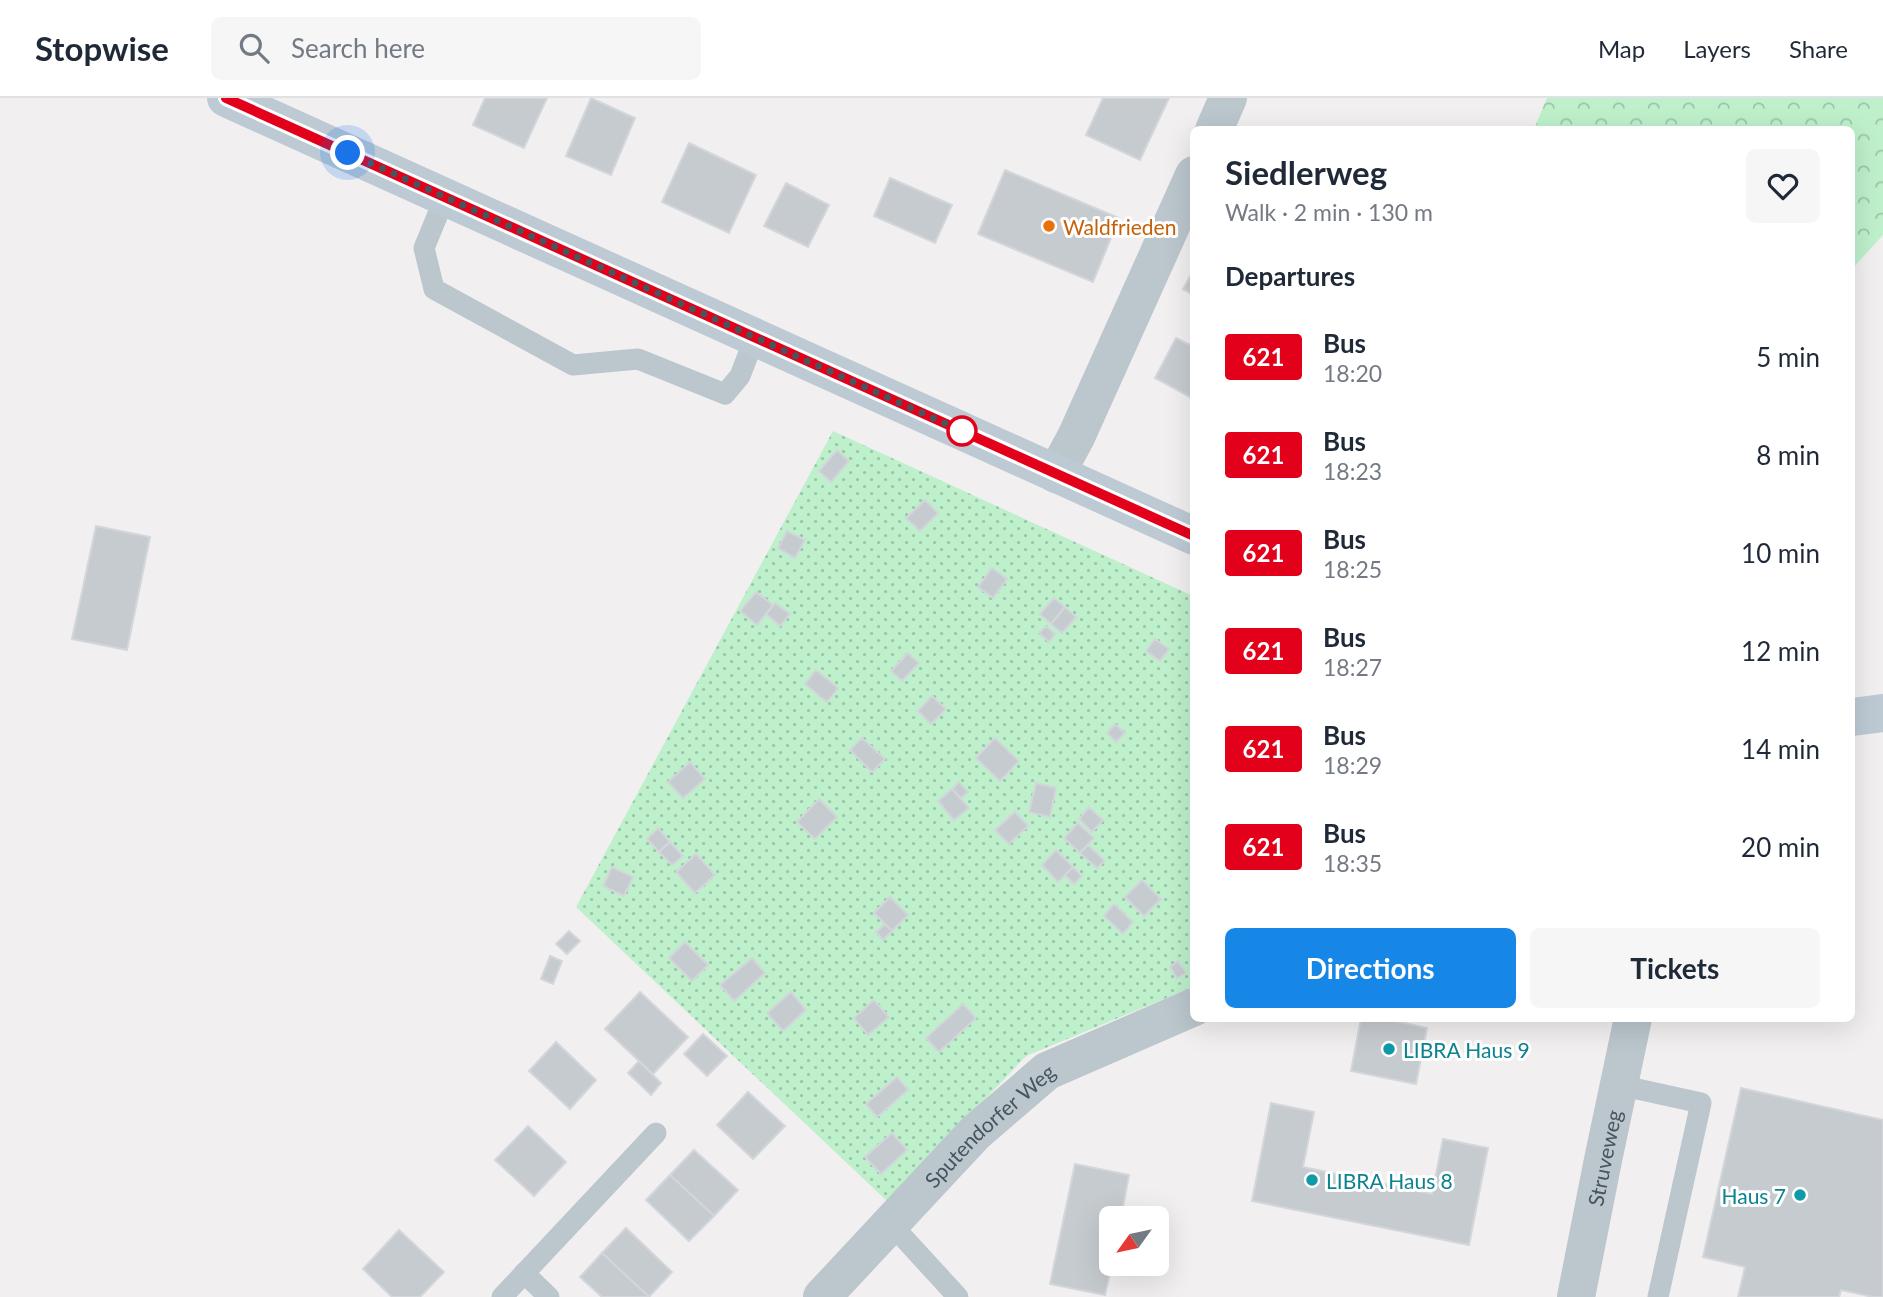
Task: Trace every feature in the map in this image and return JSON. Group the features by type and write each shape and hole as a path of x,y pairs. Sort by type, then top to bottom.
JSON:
{"main road":[{"path":"226,98 1190,534"},
{"path":"1855,717 1883,713"}],"street":[{"path":"1216,126 1228,98"},
{"path":"1056,474 1076,438 1190,184"},
{"name":"Sputendorfer Weg","path":"822,1297 975,1133 1047,1071 1190,1009"},
{"name":"Struveweg","path":"1576,1297 1632,1022"}],"lane":[{"path":"445,197 424,248 434,289 573,365 638,359 725,394 740,376 755,337"},
{"path":"1619,1085 1701,1103 1658,1297"},
{"path":"502,1297 656,1133"},
{"path":"891,1224 958,1297"},
{"path":"524,1273 549,1297"}],"green space":[{"path":"1547,98 1883,98 1883,235 1855,266 1855,126 1535,126"},
{"path":"833,431 1190,595 1190,988 1026,1056 888,1202 576,907"}],"building":[{"path":"485,98 547,98 524,148 473,125"},
{"path":"591,98 635,118 611,175 566,156"},
{"path":"1103,98 1169,98 1140,160 1086,135"},
{"path":"689,143 756,175 729,233 662,202"},
{"name":"Waldfrieden","path":"1005,170 1119,218 1093,282 978,234"},
{"path":"890,178 952,205 935,243 874,216"},
{"path":"786,183 829,205 808,247 764,226"},
{"path":"1190,276 1190,293 1183,289"},
{"path":"1176,338 1190,345 1190,397 1155,378"},
{"path":"837,450 849,461 831,482 819,471"},
{"path":"925,500 938,513 920,531 906,518"},
{"path":"96,526 150,537 127,650 72,639"},
{"path":"787,531 805,540 795,558 778,548"},
{"path":"992,568 1007,579 993,598 978,587"},
{"path":"756,592 773,605 757,625 740,611"},
{"path":"1054,598 1065,607 1051,624 1040,614"},
{"path":"775,603 790,614 780,626 766,614"},
{"path":"1065,607 1076,617 1062,633 1051,624"},
{"path":"1046,626 1055,634 1049,642 1039,633"},
{"path":"1155,639 1169,649 1160,661 1146,651"},
{"path":"908,653 919,663 902,681 891,671"},
{"path":"816,670 838,688 827,702 805,684"},
{"path":"932,696 946,709 931,724 918,711"},
{"path":"1115,724 1125,733 1116,742 1107,733"},
{"path":"862,738 885,759 872,772 850,750"},
{"path":"995,738 1019,761 1000,781 976,758"},
{"path":"690,762 705,779 683,798 668,782"},
{"path":"959,782 968,792 961,798 952,789"},
{"path":"1036,783 1056,788 1050,817 1029,812"},
{"path":"952,789 969,808 954,820 938,801"},
{"path":"819,799 837,817 815,839 797,822"},
{"path":"1089,807 1103,820 1092,832 1079,819"},
{"path":"1015,812 1028,826 1009,844 995,830"},
{"path":"1078,823 1094,838 1080,853 1064,838"},
{"path":"658,828 670,842 659,852 647,839"},
{"path":"670,842 683,856 672,865 659,852"},
{"path":"1088,845 1105,861 1097,868 1080,853"},
{"path":"1056,850 1073,867 1058,882 1042,865"},
{"path":"696,854 715,875 695,893 676,872"},
{"path":"612,867 633,877 624,896 603,886"},
{"path":"1073,867 1082,876 1074,884 1065,875"},
{"path":"1142,880 1161,899 1144,916 1125,897"},
{"path":"890,897 908,915 892,931 874,913"},
{"path":"1114,904 1133,922 1123,934 1104,916"},
{"path":"885,924 892,931 883,940 876,932"},
{"path":"569,931 580,941 567,954 556,944"},
{"path":"685,942 708,965 692,981 669,958"},
{"path":"550,956 562,961 553,984 541,979"},
{"path":"752,958 765,973 734,1001 720,985"},
{"path":"1178,961 1186,973 1177,978 1170,967"},
{"path":"640,992 688,1037 653,1074 605,1029"},
{"path":"791,992 806,1010 783,1031 767,1013"},
{"path":"874,1000 889,1017 868,1035 854,1018"},
{"path":"963,1004 976,1018 939,1052 926,1038"},
{"name":"LIBRA Haus 9","path":"1360,1022 1399,1022 1427,1028 1416,1084 1351,1071"},
{"path":"703,1034 727,1056 707,1076 684,1054"},
{"path":"556,1042 596,1080 570,1109 529,1071"},
{"path":"639,1061 661,1083 651,1095 628,1073"},
{"path":"897,1077 908,1090 877,1117 866,1104"},
{"name":"Haus 7","path":"1741,1088 1883,1120 1883,1297 1841,1290 1839,1297 1738,1297 1745,1267 1703,1257"},
{"path":"748,1092 785,1126 753,1159 717,1125"},
{"name":"LIBRA Haus 8","path":"1271,1103 1314,1112 1303,1167 1432,1194 1443,1139 1488,1148 1469,1245 1252,1201"},
{"path":"528,1126 566,1162 534,1196 495,1160"},
{"path":"892,1133 907,1150 881,1174 865,1157"},
{"path":"694,1150 738,1190 714,1216 670,1175"},
{"path":"1075,1164 1129,1175 1123,1206 1099,1206 1099,1276 1109,1276 1105,1295 1050,1284"},
{"path":"670,1175 714,1216 689,1241 646,1200"},
{"path":"626,1228 672,1272 649,1297 602,1253"},
{"path":"399,1230 444,1272 420,1297 392,1297 363,1269"},
{"path":"602,1253 649,1297 602,1297 580,1277"}],"bus line":[{"name":"621","path":"226,98 1190,534"}],"place":[{"name":"Waldfrieden","path":"1049,226"},
{"name":"LIBRA Haus 9","path":"1389,1049"},
{"name":"LIBRA Haus 8","path":"1312,1180"},
{"name":"Haus 7","path":"1800,1195"}],"route":[{"path":"348,153 962,431"}]}
